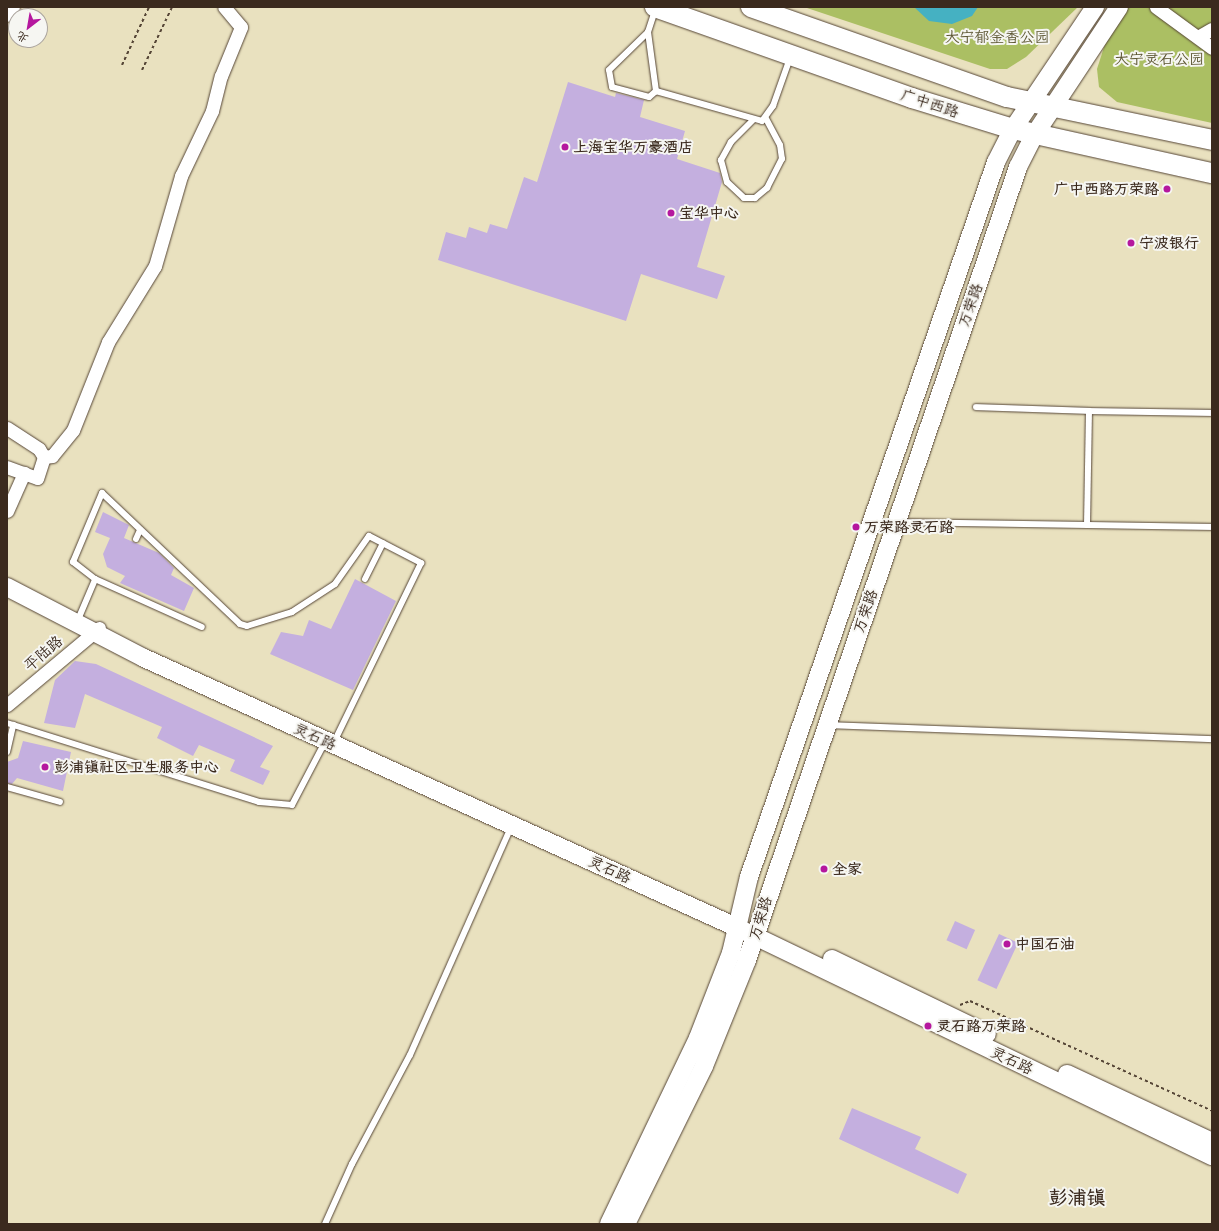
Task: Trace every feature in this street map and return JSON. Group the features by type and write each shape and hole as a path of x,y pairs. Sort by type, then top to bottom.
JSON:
{"main road":[{"name":"广中西路","path":"656,7 791,55 1013,129 1212,173"},
{"name":"广中西路","path":"751,7 1032,103 1212,140"},
{"name":"万荣路","path":"609,1224 698,1038 739,922 749,877 994,169 1013,129 1032,103 1095,7"},
{"name":"万荣路","path":"626,1224 707,1059 757,931 825,725 1018,168 1035,134 1119,7"},
{"name":"灵石路","path":"7,577 80,615 97,629"},
{"name":"灵石路","path":"7,587 181,667 512,824 739,922"},
{"name":"灵石路","path":"331,738 739,922 1212,1156"},
{"name":"灵石路","path":"757,931 943,1011 1029,1056 1212,1142"}],"street":[{"path":"7,15 13,7"},
{"path":"44,457 52,456 73,430 108,342 155,266 181,176 212,111 220,76 241,27 224,7"},
{"path":"1156,7 1212,48"},
{"path":"1198,37 1212,29"},
{"path":"7,428 39,449 44,457"},
{"path":"7,467 37,478 44,457"},
{"path":"7,511 24,473"},
{"name":"平陆路","path":"7,705 97,629"}],"lane":[{"path":"656,7 648,32 656,91"},
{"path":"648,32 616,60 608,80 612,87 649,97 656,91"},
{"path":"752,121 731,142 721,160 727,182 744,198 755,198 768,188 782,159 780,145 766,119 791,55"},
{"path":"656,91 752,121 766,119"},
{"path":"976,407 1212,413"},
{"path":"1087,525 1089,411"},
{"path":"7,752 10,724 259,802 292,805 331,738 421,563 369,536 335,584 292,612 247,626 240,624 102,493 73,562 95,578 202,627"},
{"path":"896,522 1212,527"},
{"path":"136,539 140,530"},
{"path":"365,578 383,543"},
{"path":"80,615 95,578"},
{"path":"825,725 1212,739"},
{"path":"7,787 60,802"},
{"path":"325,1224 352,1164 410,1055 512,824"}],"path":[{"path":"122,65 149,7"},
{"path":"142,70 172,7"},
{"path":"943,1011 970,1001 1212,1111"}],"green space":[{"name":"大宁郁金香公园","path":"804,7 1078,7 1026,57 1007,69 990,69"},
{"name":"大宁灵石公园","path":"1128,7 1212,7 1212,123 1117,102 1099,87 1097,69 1105,44"}],"water":[{"path":"914,7 978,7 972,16 952,24 929,21"}],"building":[{"path":"568,82 615,97 616,93 644,100 640,117 685,131 677,159 720,173 722,182 697,267 725,276 717,299 641,274 626,321 438,260 446,232 466,238 469,227 487,233 490,224 507,229 524,177 537,182"},
{"path":"103,512 129,525 124,538 159,553 174,568 171,575 194,588 184,611 120,583 125,576 107,567 103,554 110,538 95,532"},
{"path":"355,579 396,601 353,690 270,654 281,632 303,636 309,620 331,629"},
{"path":"75,661 96,664 273,746 260,767 270,771 263,785 230,771 235,760 199,745 193,756 157,738 162,727 85,694 75,728 44,723 55,680"},
{"path":"23,741 71,752 63,791 17,778 12,784 7,783 7,762 18,758"},
{"path":"955,921 975,930 967,949 946,940"},
{"path":"999,934 1018,943 996,989 977,980"},
{"path":"852,1108 921,1137 915,1149 967,1174 958,1194 839,1139"}],"place":[{"name":"上海宝华万豪酒店","path":"565,147"},
{"name":"广中西路万荣路","path":"1167,189"},
{"name":"宝华中心","path":"671,213"},
{"name":"宁波银行","path":"1131,243"},
{"name":"万荣路灵石路","path":"856,527"},
{"name":"彭浦镇社区卫生服务中心","path":"45,767"},
{"name":"全家","path":"824,869"},
{"name":"中国石油","path":"1007,944"},
{"name":"灵石路万荣路","path":"928,1026"}],"district":[{"name":"彭浦镇","path":"1077,1198"}]}
